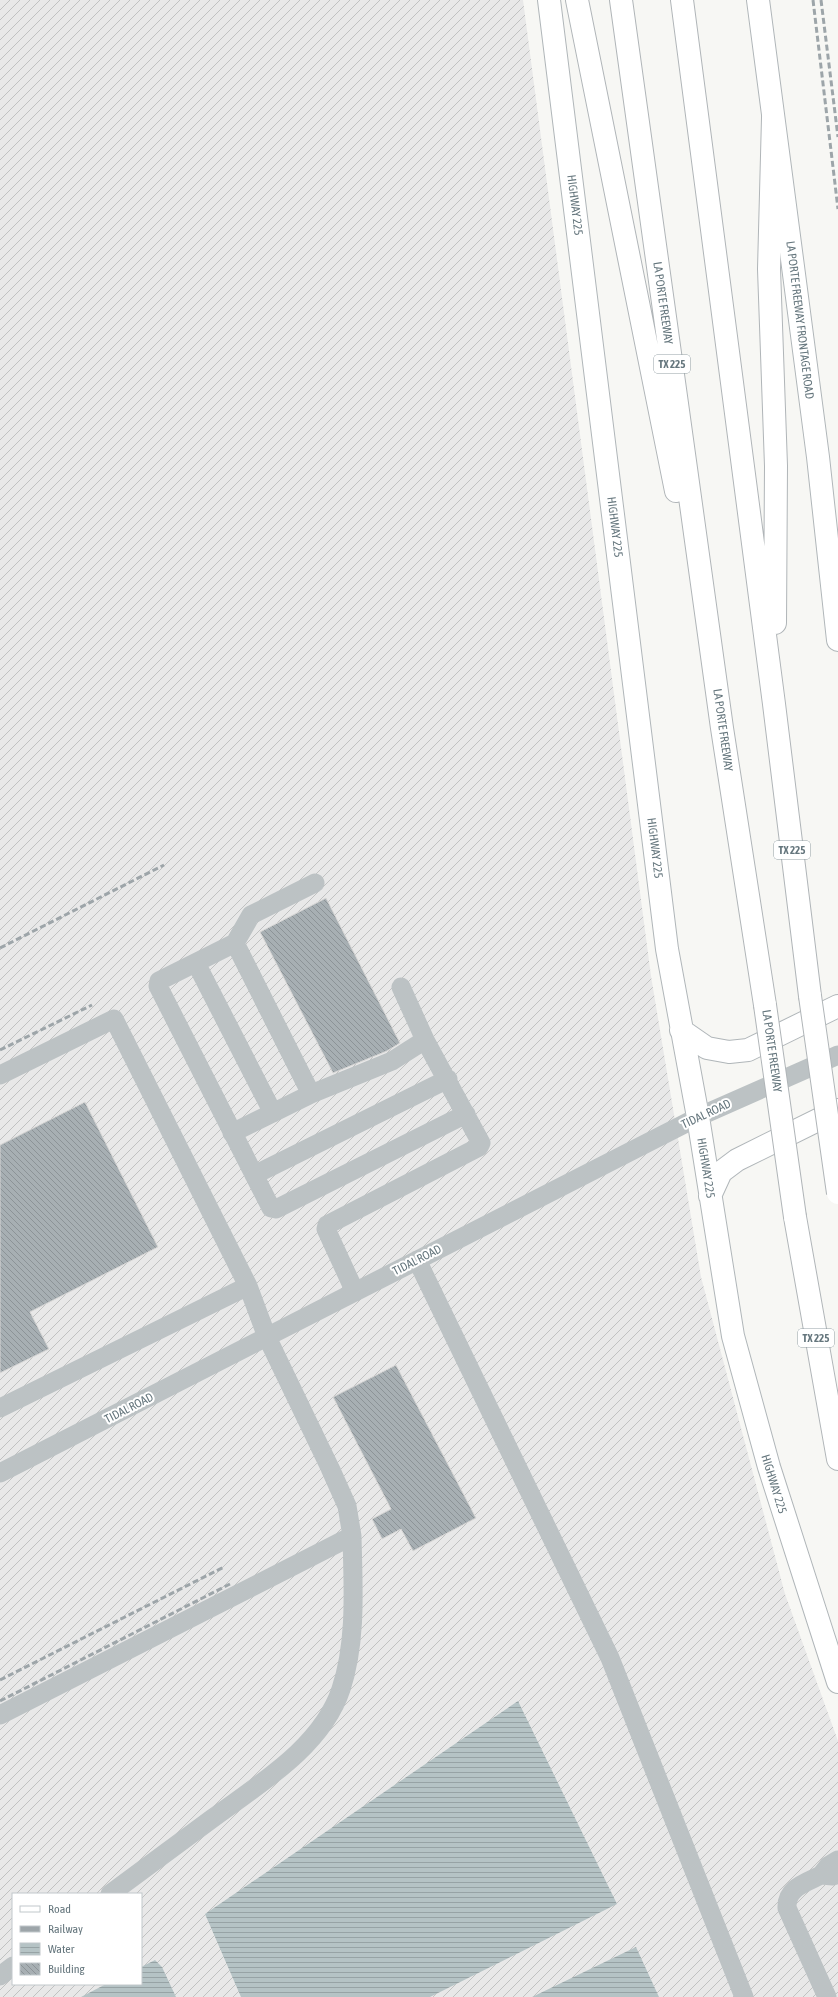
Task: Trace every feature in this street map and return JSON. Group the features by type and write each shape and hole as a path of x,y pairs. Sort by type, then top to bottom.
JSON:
{"main road":[{"name":"HIGHWAY 225","path":"549,0 667,949 698,1117 733,1336 769,1467 838,1682"},
{"path":"577,0 616,186 722,728"},
{"name":"LA PORTE FREEWAY","path":"621,0 722,728 765,1005 795,1217 838,1459"},
{"name":"TX 225","path":"682,0 774,704 810,996 838,1193"},
{"name":"LA PORTE FREEWAY FRONTAGE ROAD","path":"758,0 818,457 838,640"},
{"path":"773,118 769,269 776,466 774,704"},
{"path":"682,1030 707,1048 729,1052 742,1051 748,1050 838,1006"},
{"path":"710,1196 722,1172 737,1160 838,1110"}],"street":[{"path":"315,883 251,915 235,944 159,981 158,986 271,1208 276,1210 466,1114"},
{"path":"235,944 311,1094"},
{"path":"196,963 273,1113"},
{"path":"354,1292 326,1229 327,1225 479,1147 481,1143 426,1040 401,987"},
{"path":"0,1075 114,1020 248,1286 267,1337 347,1506 352,1536 353,1597 350,1652 341,1690 326,1721 289,1762 111,1893"},
{"path":"232,1133 311,1094 392,1061 426,1040"},
{"name":"TIDAL ROAD","path":"0,1473 698,1117 838,1055"},
{"path":"254,1175 448,1079"},
{"path":"417,1260 610,1658 744,1997"},
{"path":"0,1408 248,1286"},
{"path":"0,1715 352,1536"},
{"path":"826,1997 787,1908 786,1900 791,1891 830,1874 828,1866 838,1860"},
{"path":"0,1976 12,1967"}],"shaded area":[{"path":"0,0 523,0 651,976 701,1277 785,1594 838,1741 838,1997 0,1997"}],"water":[{"path":"518,1701 617,1904 430,1997 241,1997 205,1914"},
{"path":"636,1947 659,1997 532,1997"},
{"path":"155,1960 162,1967 176,1997 81,1997 104,1985 142,1985 142,1966"}],"building":[{"path":"326,898 400,1043 387,1051 333,1073 260,932"},
{"path":"85,1102 158,1247 30,1312 49,1349 0,1373 0,1145"},
{"path":"396,1365 476,1518 413,1551 401,1529 382,1539 372,1519 391,1509 333,1397"}],"railway":[{"path":"813,0 838,209"},
{"path":"821,0 838,137"},
{"path":"0,948 164,865"},
{"path":"0,1050 92,1005"},
{"path":"0,1680 224,1567"},
{"path":"0,1701 232,1583"}]}
